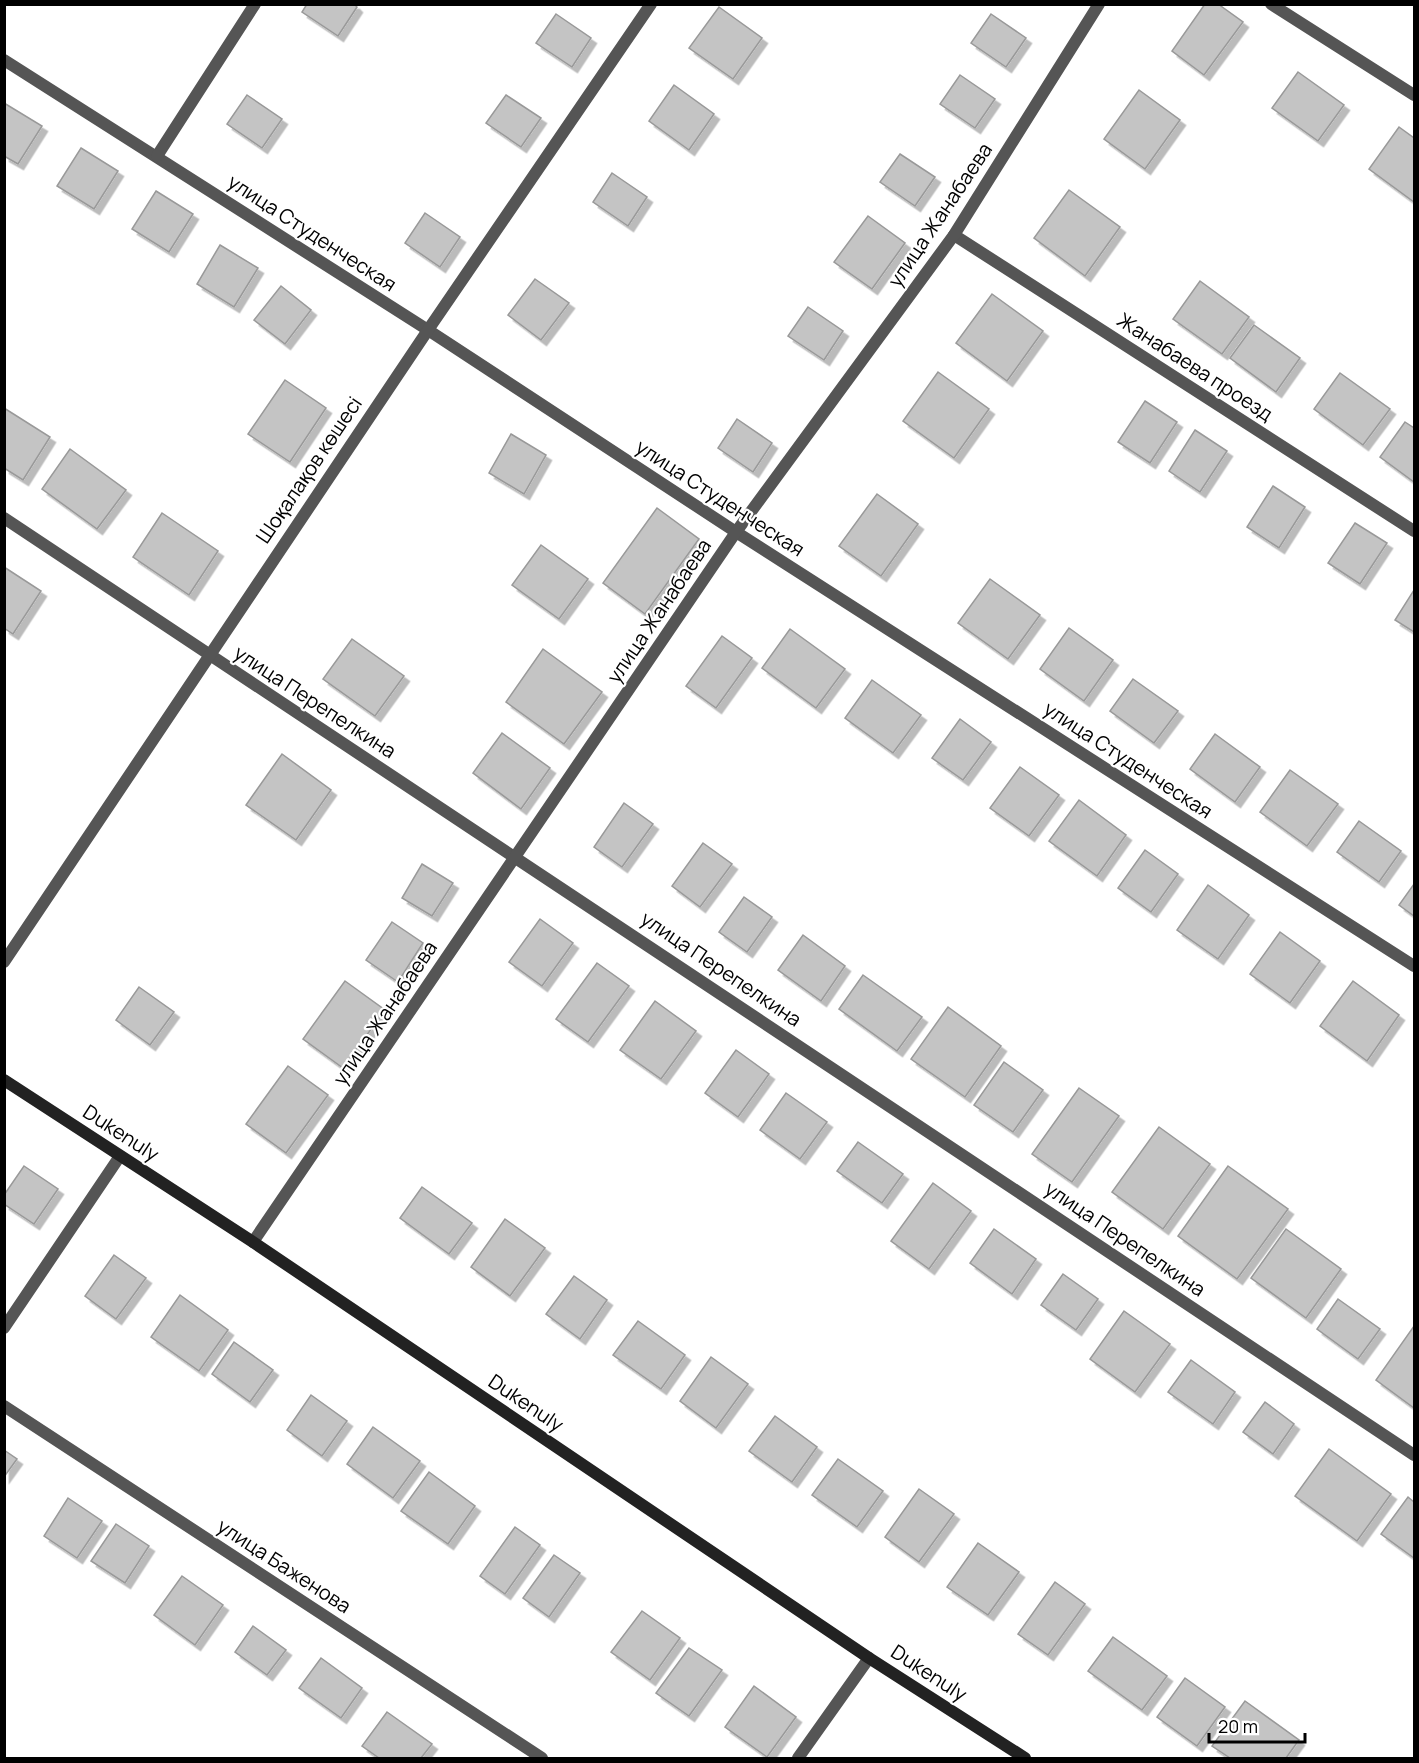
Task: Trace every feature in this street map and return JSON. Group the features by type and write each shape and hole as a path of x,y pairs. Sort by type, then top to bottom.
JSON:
{"street":[{"path":"157,156 255,4"},
{"name":"Шоқалақов көшесі","path":"4,962 208,655 651,4"},
{"name":"улица Жанабаева","path":"253,1242 736,532 954,235 1099,4"},
{"path":"1271,4 1414,95"},
{"name":"улица Студенческая","path":"4,60 428,330 736,532 1414,966"},
{"name":"Жанабаева проезд","path":"954,235 1414,531"},
{"name":"улица Перепелкина","path":"4,518 208,655 516,856 1414,1455"},
{"name":"Dukenuly","path":"4,1080 253,1242 869,1658 1025,1758"},
{"path":"4,1328 120,1156"},
{"name":"улица Баженова","path":"4,1407 542,1758"},
{"path":"798,1758 869,1658"}],"building":[{"path":"307,4 354,4 357,7 338,36 302,12"},
{"path":"1205,4 1218,4 1243,22 1204,75 1172,51"},
{"path":"719,7 762,38 733,79 689,48"},
{"path":"556,14 591,38 572,67 536,43"},
{"path":"991,14 1026,38 1006,67 971,43"},
{"path":"1298,72 1344,105 1318,141 1272,108"},
{"path":"960,75 995,99 975,128 940,104"},
{"path":"674,85 714,114 689,150 649,121"},
{"path":"1139,90 1180,120 1145,169 1104,139"},
{"path":"247,95 282,119 262,148 227,124"},
{"path":"506,95 541,118 521,147 486,123"},
{"path":"4,103 42,126 18,164 4,156"},
{"path":"1399,127 1414,138 1414,202 1369,169"},
{"path":"81,148 118,171 94,209 57,186"},
{"path":"900,154 935,177 915,206 880,182"},
{"path":"612,173 647,197 628,226 593,202"},
{"path":"1069,190 1120,227 1085,276 1034,238"},
{"path":"156,191 193,214 169,252 132,229"},
{"path":"425,213 460,237 440,267 405,243"},
{"path":"868,216 905,243 872,289 834,262"},
{"path":"220,245 258,268 234,307 197,284"},
{"path":"535,279 569,303 541,340 508,315"},
{"path":"1200,281 1249,317 1222,354 1173,319"},
{"path":"281,286 311,310 285,344 254,320"},
{"path":"992,294 1043,331 1007,381 956,343"},
{"path":"808,307 843,331 824,360 788,336"},
{"path":"1254,325 1300,358 1276,392 1230,358"},
{"path":"938,372 989,409 954,458 903,421"},
{"path":"1340,373 1390,409 1363,445 1314,409"},
{"path":"285,380 326,408 290,462 248,434"},
{"path":"1145,401 1177,422 1150,463 1118,442"},
{"path":"4,408 50,437 23,480 4,468"},
{"path":"737,419 772,443 753,472 718,448"},
{"path":"1405,422 1414,428 1414,482 1380,457"},
{"path":"1195,430 1227,451 1200,492 1169,471"},
{"path":"511,434 546,455 524,494 489,473"},
{"path":"70,449 126,490 97,529 42,489"},
{"path":"1273,486 1305,507 1279,548 1247,527"},
{"path":"877,494 918,524 881,576 839,546"},
{"path":"657,508 699,539 645,614 603,583"},
{"path":"162,513 218,551 189,595 133,557"},
{"path":"1355,523 1387,543 1360,584 1328,563"},
{"path":"541,545 588,579 559,619 512,585"},
{"path":"4,567 41,591 13,634 4,628"},
{"path":"990,579 1040,615 1008,659 958,623"},
{"path":"1414,590 1414,632 1395,620"},
{"path":"1069,628 1113,660 1084,701 1040,669"},
{"path":"790,629 845,669 816,708 762,668"},
{"path":"722,636 752,658 716,708 686,686"},
{"path":"352,639 404,676 375,716 323,679"},
{"path":"543,649 602,692 564,744 506,702"},
{"path":"1133,679 1178,711 1154,743 1110,711"},
{"path":"872,680 921,715 893,753 845,718"},
{"path":"960,719 991,742 963,780 932,758"},
{"path":"502,733 550,768 521,809 473,773"},
{"path":"1215,734 1260,767 1235,802 1190,769"},
{"path":"282,754 331,790 296,840 246,805"},
{"path":"1020,767 1059,795 1029,836 990,808"},
{"path":"1290,770 1338,804 1307,846 1260,812"},
{"path":"1079,800 1126,835 1097,876 1049,841"},
{"path":"624,803 653,824 622,867 594,847"},
{"path":"1359,821 1401,851 1379,882 1337,852"},
{"path":"703,843 732,864 700,907 672,886"},
{"path":"1145,850 1178,874 1151,912 1118,888"},
{"path":"422,864 453,883 432,916 402,898"},
{"path":"1414,884 1414,916 1399,905"},
{"path":"1208,885 1249,915 1218,959 1177,930"},
{"path":"744,897 772,917 747,952 719,932"},
{"path":"540,919 573,943 542,986 509,962"},
{"path":"392,922 423,943 398,982 366,960"},
{"path":"1280,932 1320,961 1290,1003 1250,974"},
{"path":"803,935 845,966 821,1001 778,970"},
{"path":"597,963 629,986 588,1042 556,1019"},
{"path":"863,975 922,1017 897,1051 839,1009"},
{"path":"345,981 385,1010 343,1068 303,1039"},
{"path":"1353,981 1399,1015 1367,1061 1320,1026"},
{"path":"139,987 174,1012 150,1045 116,1020"},
{"path":"655,1001 696,1031 661,1079 620,1050"},
{"path":"948,1007 1001,1046 965,1097 911,1059"},
{"path":"736,1050 769,1074 738,1117 705,1093"},
{"path":"1004,1062 1043,1090 1013,1132 974,1105"},
{"path":"288,1066 328,1095 286,1153 246,1124"},
{"path":"1079,1088 1119,1116 1072,1182 1032,1154"},
{"path":"786,1093 827,1122 800,1159 760,1130"},
{"path":"1159,1127 1210,1164 1163,1229 1112,1192"},
{"path":"858,1142 903,1174 882,1203 837,1171"},
{"path":"24,1166 58,1189 34,1224 4,1204 4,1195"},
{"path":"1228,1166 1288,1209 1237,1279 1178,1236"},
{"path":"933,1183 971,1211 929,1269 891,1241"},
{"path":"422,1187 472,1223 449,1254 400,1218"},
{"path":"505,1219 545,1248 510,1296 471,1267"},
{"path":"994,1229 1036,1259 1012,1294 970,1263"},
{"path":"1286,1229 1341,1269 1306,1318 1251,1278"},
{"path":"114,1255 146,1278 116,1319 85,1296"},
{"path":"1063,1274 1098,1299 1076,1330 1041,1305"},
{"path":"574,1276 607,1300 580,1339 546,1314"},
{"path":"180,1295 228,1330 199,1371 151,1337"},
{"path":"1338,1299 1380,1329 1358,1359 1317,1329"},
{"path":"1124,1311 1170,1344 1135,1392 1090,1359"},
{"path":"638,1321 685,1355 661,1389 613,1355"},
{"path":"1414,1326 1414,1408 1376,1380"},
{"path":"234,1342 273,1370 250,1402 212,1374"},
{"path":"711,1357 748,1384 716,1428 680,1401"},
{"path":"1191,1360 1235,1392 1213,1424 1168,1392"},
{"path":"311,1395 347,1421 322,1456 287,1430"},
{"path":"1265,1402 1294,1424 1273,1454 1243,1432"},
{"path":"775,1416 817,1447 792,1482 749,1451"},
{"path":"373,1427 420,1461 393,1498 347,1464"},
{"path":"1329,1449 1391,1494 1357,1541 1295,1496"},
{"path":"4,1450 17,1459 4,1477"},
{"path":"838,1459 883,1491 857,1527 812,1495"},
{"path":"429,1472 475,1506 448,1544 401,1511"},
{"path":"919,1489 954,1514 919,1562 885,1537"},
{"path":"1408,1497 1414,1502 1414,1558 1381,1534"},
{"path":"68,1498 102,1521 77,1558 44,1536"},
{"path":"116,1524 149,1546 125,1583 91,1561"},
{"path":"515,1527 540,1545 505,1594 480,1576"},
{"path":"978,1543 1019,1572 988,1615 947,1587"},
{"path":"554,1555 580,1573 549,1617 523,1598"},
{"path":"182,1576 223,1605 195,1645 154,1615"},
{"path":"1055,1582 1085,1604 1048,1655 1018,1634"},
{"path":"642,1611 680,1638 650,1680 611,1652"},
{"path":"253,1626 286,1650 267,1675 235,1652"},
{"path":"1113,1637 1167,1676 1142,1710 1088,1671"},
{"path":"689,1648 722,1670 689,1716 656,1693"},
{"path":"321,1658 362,1688 341,1718 299,1688"},
{"path":"1185,1678 1225,1707 1197,1746 1157,1717"},
{"path":"754,1686 796,1717 767,1757 725,1727"},
{"path":"1245,1701 1299,1740 1286,1758 1230,1758 1212,1746"},
{"path":"387,1712 432,1744 421,1758 379,1758 362,1746"}]}
